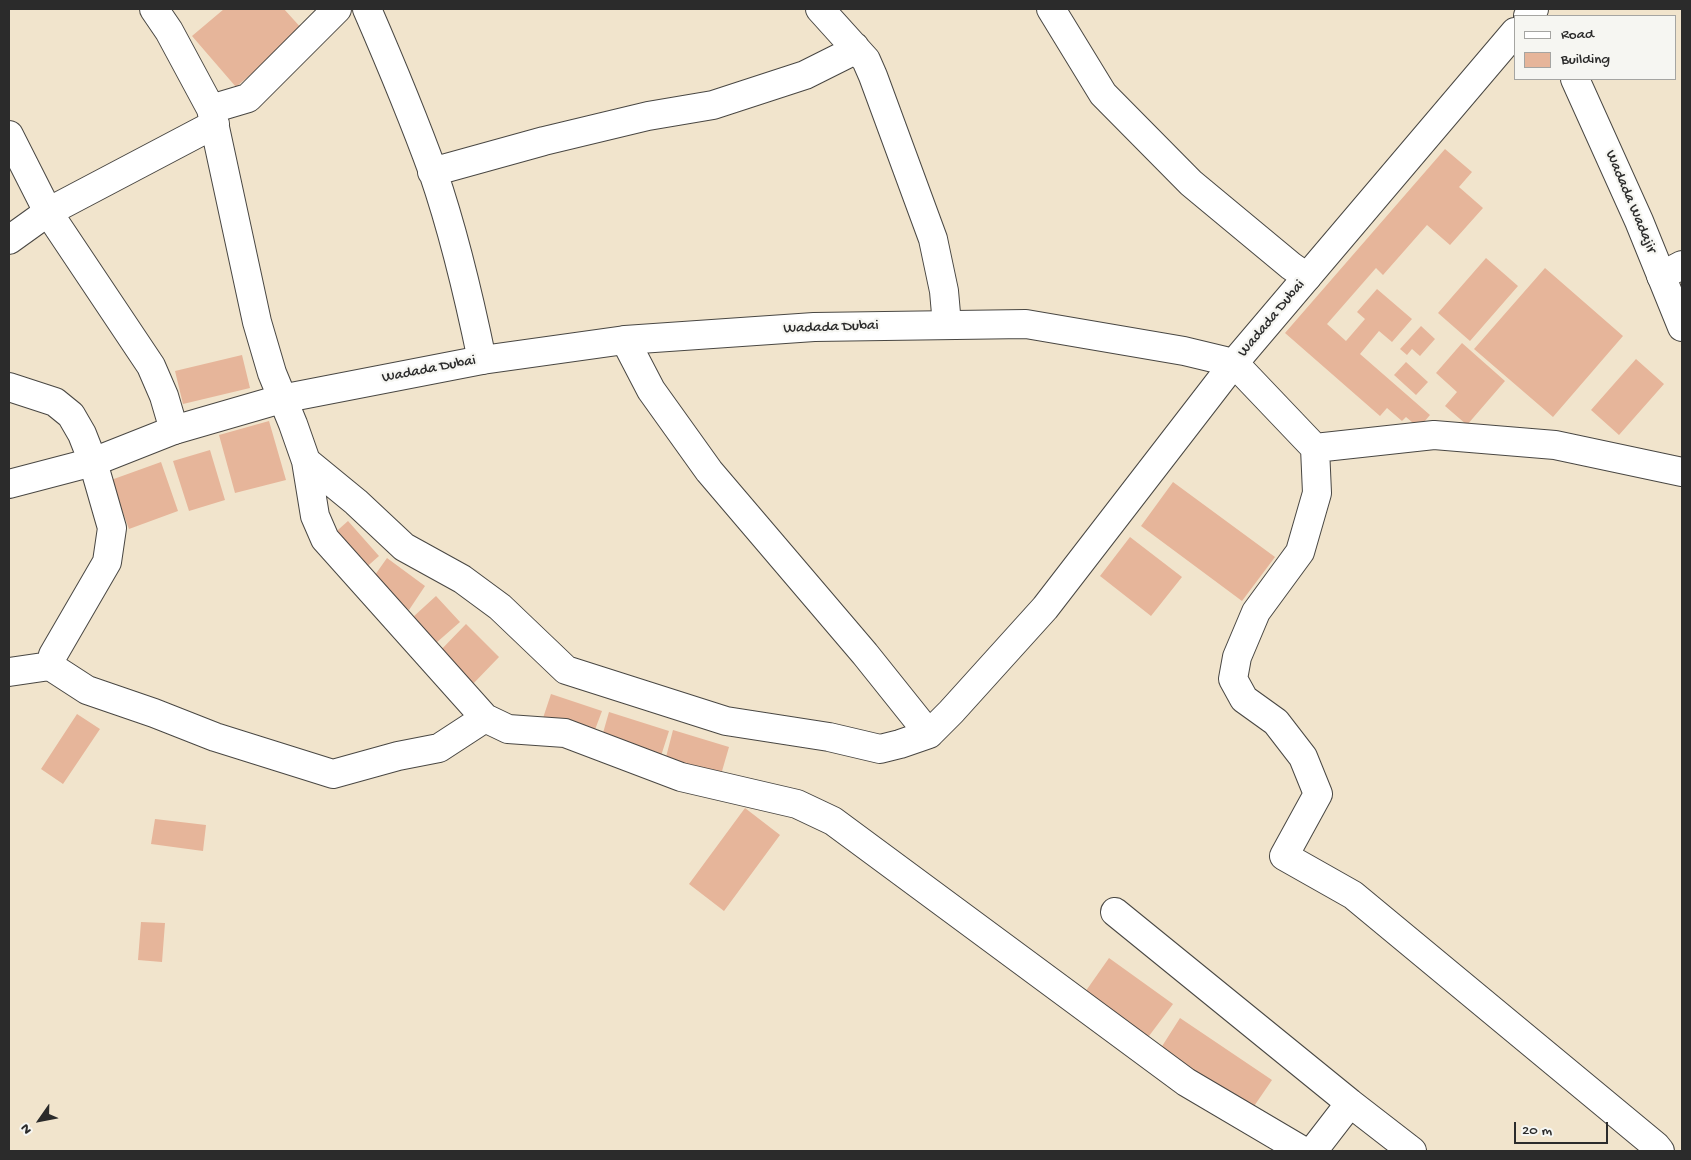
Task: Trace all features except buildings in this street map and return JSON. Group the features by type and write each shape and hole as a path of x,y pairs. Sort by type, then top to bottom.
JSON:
{"street":[{"path":"154,9 169,31 213,117 257,322 281,398 293,424 306,461 315,516 324,539 485,718 508,729 565,734 681,777 797,804 833,821 1186,1082 1303,1151"},
{"path":"9,240 48,212 248,98 337,9"},
{"path":"367,9 432,172 449,224 482,360"},
{"path":"820,9 866,60 873,76 933,239 944,291 947,325"},
{"path":"1051,9 1103,94 1191,183 1291,266 1307,277"},
{"name":"Wadada Dubai","path":"9,484 94,462 174,430 281,398 482,360 626,340 814,327 1026,324 1184,351 1234,363 1514,33"},
{"path":"432,172 544,141 619,123 713,105 805,75 845,55 855,47"},
{"name":"Wadada Wadajir","path":"1575,80 1639,221 1672,270 1682,327"},
{"path":"9,135 48,212 151,366 164,396 174,430"},
{"path":"626,340 651,390 709,471 865,654 929,734"},
{"path":"306,461 356,502 404,547 462,579 500,607 566,670 726,721 829,737 880,748 900,744 929,734 951,712 1045,608 1234,363 1315,448 1317,493 1300,552 1256,612 1237,656 1233,679 1244,699 1276,722 1303,757 1318,794 1284,856 1354,895 1660,1151"},
{"path":"9,387 55,402 71,415 82,434 94,462 112,528 107,562 53,655 50,666"},
{"path":"1315,448 1434,435 1555,445 1682,472"},
{"path":"9,672 50,666 87,690 154,713 215,737 333,774 398,756 439,748 485,718"},
{"path":"1115,912 1412,1151"},
{"path":"1313,1151 1350,1103"}]}
